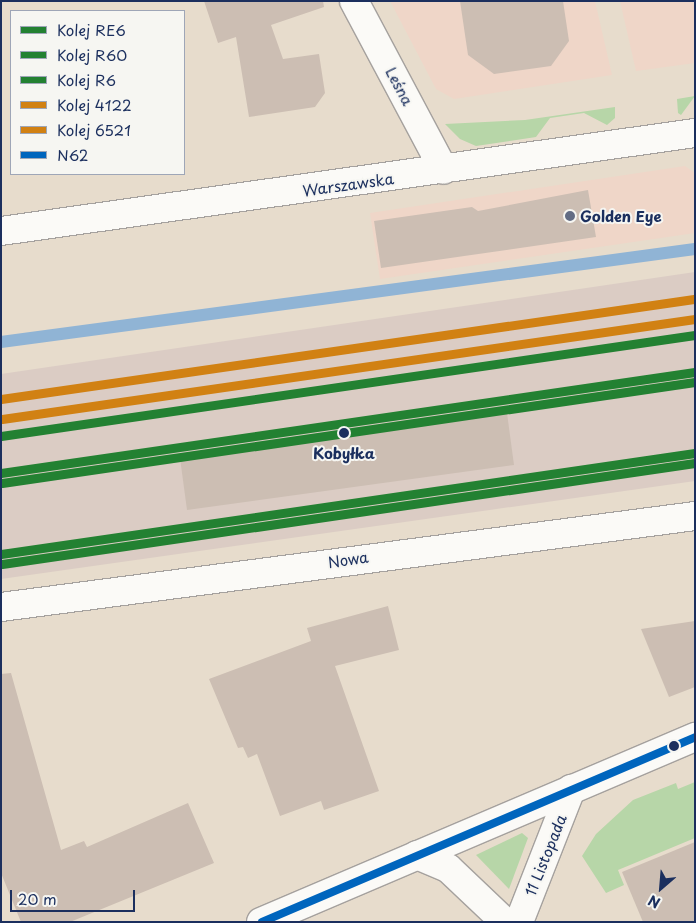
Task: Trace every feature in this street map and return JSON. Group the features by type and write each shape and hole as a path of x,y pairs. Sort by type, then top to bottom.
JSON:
{"street":[{"name":"Leśna","path":"354,1 444,170"},
{"name":"Warszawska","path":"1,231 444,170 695,133"},
{"name":"Nowa","path":"1,607 695,516"},
{"path":"260,922 695,737"},
{"name":"11 Listopada","path":"519,922 571,789"},
{"path":"417,855 448,868 505,922"}],"shaded area":[{"path":"390,1 595,1 612,75 454,99 436,89"},
{"path":"620,1 695,1 695,63 636,71"},
{"path":"685,166 695,173 695,233 380,279 370,213"},
{"path":"695,272 695,481 1,579 1,374"}],"green space":[{"path":"695,96 681,115 678,113 677,99"},
{"path":"615,107 615,118 607,125 584,113 550,118 536,137 476,146 460,139 445,124 525,120"},
{"path":"695,782 695,838 618,870 624,885 606,893 582,856 596,834 633,800 676,783 678,789"},
{"path":"522,833 528,838 509,889 476,855"}],"building":[{"path":"204,1 323,1 324,7 271,25 283,59 319,54 325,93 315,107 249,117 236,37 218,43"},
{"path":"460,1 563,1 569,41 551,66 494,74 468,55"},
{"path":"588,190 596,237 381,268 374,221 472,207 478,211"},
{"path":"507,413 514,465 187,510 180,458"},
{"path":"388,606 399,650 335,666 379,791 324,810 321,801 280,816 257,754 248,758 243,747 238,748 209,679 311,641 307,628"},
{"path":"695,621 695,687 669,697 641,629"},
{"path":"11,673 61,850 84,841 87,847 188,803 214,863 70,922 21,922 1,873 1,674"},
{"path":"695,842 695,922 643,922 622,872"}],"waterway":[{"path":"1,342 695,249"}],"rail line":[{"name":"6521","path":"1,399 694,299"},
{"name":"4122","path":"2,419 695,319"},
{"name":"RE6","path":"1,436 695,335"},
{"name":"R60","path":"1,473 695,372"},
{"name":"R6","path":"2,483 695,382"},
{"name":"R60","path":"1,554 695,453"},
{"name":"R6","path":"2,564 695,463"}],"transit line":[{"name":"N62","path":"262,922 695,737"}],"place":[{"name":"Golden Eye","path":"570,216"},
{"name":"Kobyłka","path":"344,433"}]}
